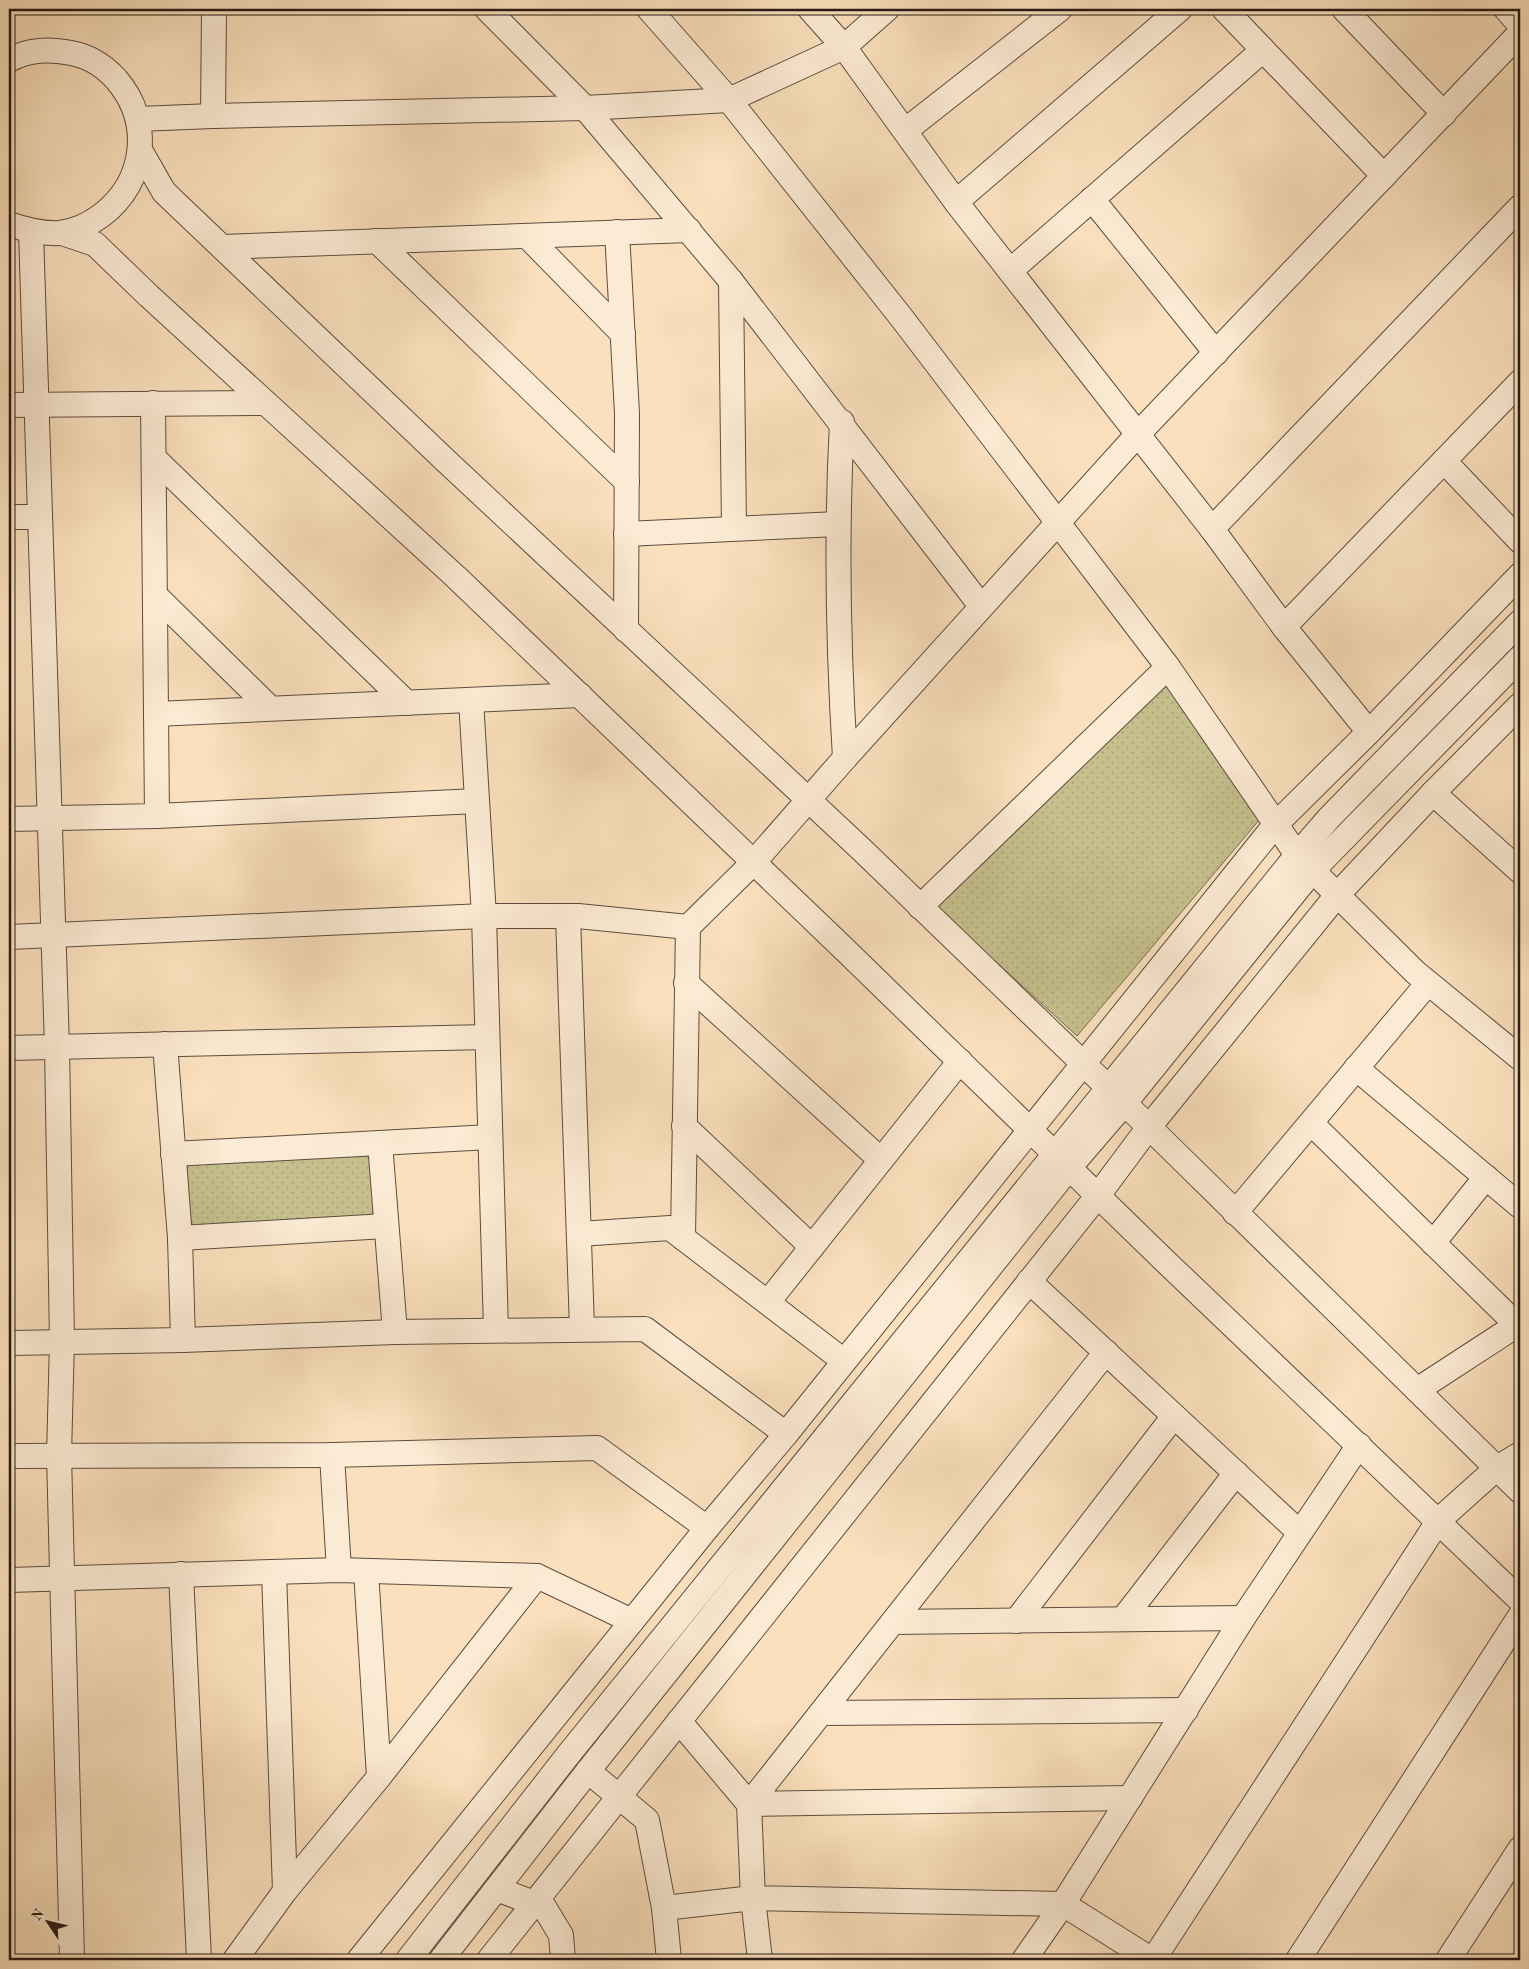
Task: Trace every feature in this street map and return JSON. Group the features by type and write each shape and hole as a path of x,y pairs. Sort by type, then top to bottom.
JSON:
{"street":[{"path":"213,116 214,9"},
{"path":"487,9 585,108 732,281 982,606"},
{"path":"649,9 729,100 901,317 1168,667 1275,825 1304,863 1338,894 1415,972 1520,1058"},
{"path":"810,9 844,47 906,130 956,202 1138,434 1284,627 1369,732"},
{"path":"138,119 585,108 729,100 844,47 887,9"},
{"path":"906,130 1060,9"},
{"path":"956,202 1180,9"},
{"path":"1224,9 1384,176"},
{"path":"1344,9 1444,114"},
{"path":"1506,9 1520,25"},
{"path":"683,1238 688,927 754,862 845,758 1138,434 1520,33"},
{"path":"13,52 51,49 80,54 107,69 126,92 138,119 140,150 132,179 115,204 91,223 62,233"},
{"path":"1010,271 1263,50"},
{"path":"140,150 164,192 920,907 1236,1212 1520,1491"},
{"path":"1092,200 1216,352"},
{"path":"1212,530 1520,207"},
{"path":"9,224 31,232 62,233 95,244 456,577 754,862 1166,1262 1359,1444 1520,1600"},
{"path":"222,247 689,230"},
{"path":"31,232 38,404 57,1047 62,1342 60,1455 72,1960"},
{"path":"618,232 627,413 626,630"},
{"path":"527,236 623,334"},
{"path":"377,241 627,482"},
{"path":"732,281 734,528"},
{"path":"1284,627 1520,382"},
{"path":"9,405 266,402"},
{"path":"153,403 157,816"},
{"path":"842,422 838,524 841,698 845,758"},
{"path":"154,458 407,703"},
{"path":"1444,461 1520,541"},
{"path":"9,517 40,517"},
{"path":"626,534 838,524"},
{"path":"359,1960 707,1528 786,1434 1275,825 1369,732 1520,575"},
{"path":"155,595 270,708"},
{"path":"1304,863 1329,818 1520,622"},
{"path":"408,1960 574,1748 1116,1096 1304,863 1520,658"},
{"path":"920,907 1168,667"},
{"path":"156,714 580,695"},
{"path":"471,700 484,916 496,1330"},
{"path":"489,1960 1149,1128 1338,894 1433,793 1520,706"},
{"path":"1433,793 1520,871"},
{"path":"9,819 157,816 477,800"},
{"path":"9,937 484,916 568,916 688,927"},
{"path":"568,916 582,1329"},
{"path":"686,983 881,1160"},
{"path":"1236,1212 1428,983"},
{"path":"9,1048 488,1037"},
{"path":"165,1044 180,1238 183,1340"},
{"path":"768,1302 960,1061"},
{"path":"1356,1068 1520,1206"},
{"path":"1310,1123 1519,1324 1417,1390"},
{"path":"684,1126 812,1247"},
{"path":"174,1154 490,1137"},
{"path":"380,1143 395,1332"},
{"path":"441,1960 1062,1160"},
{"path":"1433,1243 1486,1177"},
{"path":"180,1238 386,1226"},
{"path":"579,1234 670,1228 844,1361"},
{"path":"1029,1281 1299,1532"},
{"path":"9,1343 183,1340 395,1332 645,1329 786,1434"},
{"path":"749,1804 1106,1352"},
{"path":"1016,1621 1174,1416"},
{"path":"1024,1960 1063,1904 1243,1618 1359,1444"},
{"path":"9,1456 332,1455 598,1448 707,1528"},
{"path":"664,1908 753,1898 1063,1904 1152,1960 1438,1520 1497,1468 1520,1454"},
{"path":"332,1455 339,1570"},
{"path":"1123,1619 1236,1473"},
{"path":"9,1580 339,1570 537,1576 632,1621"},
{"path":"366,1571 380,1777"},
{"path":"274,1572 285,1891"},
{"path":"181,1574 198,1960"},
{"path":"235,1960 285,1891 380,1777 537,1576"},
{"path":"1298,1960 1520,1616"},
{"path":"892,1622 1243,1618"},
{"path":"822,1713 1186,1710"},
{"path":"679,1721 749,1804 753,1898 760,1960"},
{"path":"588,1771 647,1820 664,1908 669,1960"},
{"path":"749,1804 1130,1798"},
{"path":"1448,1960 1520,1849"},
{"path":"497,1889 544,1907 561,1935 563,1960"}],"shaded area":[{"path":"1166,683 1260,819 1077,1036 934,905"},
{"path":"371,1152 374,1216 187,1227 184,1163"}]}
